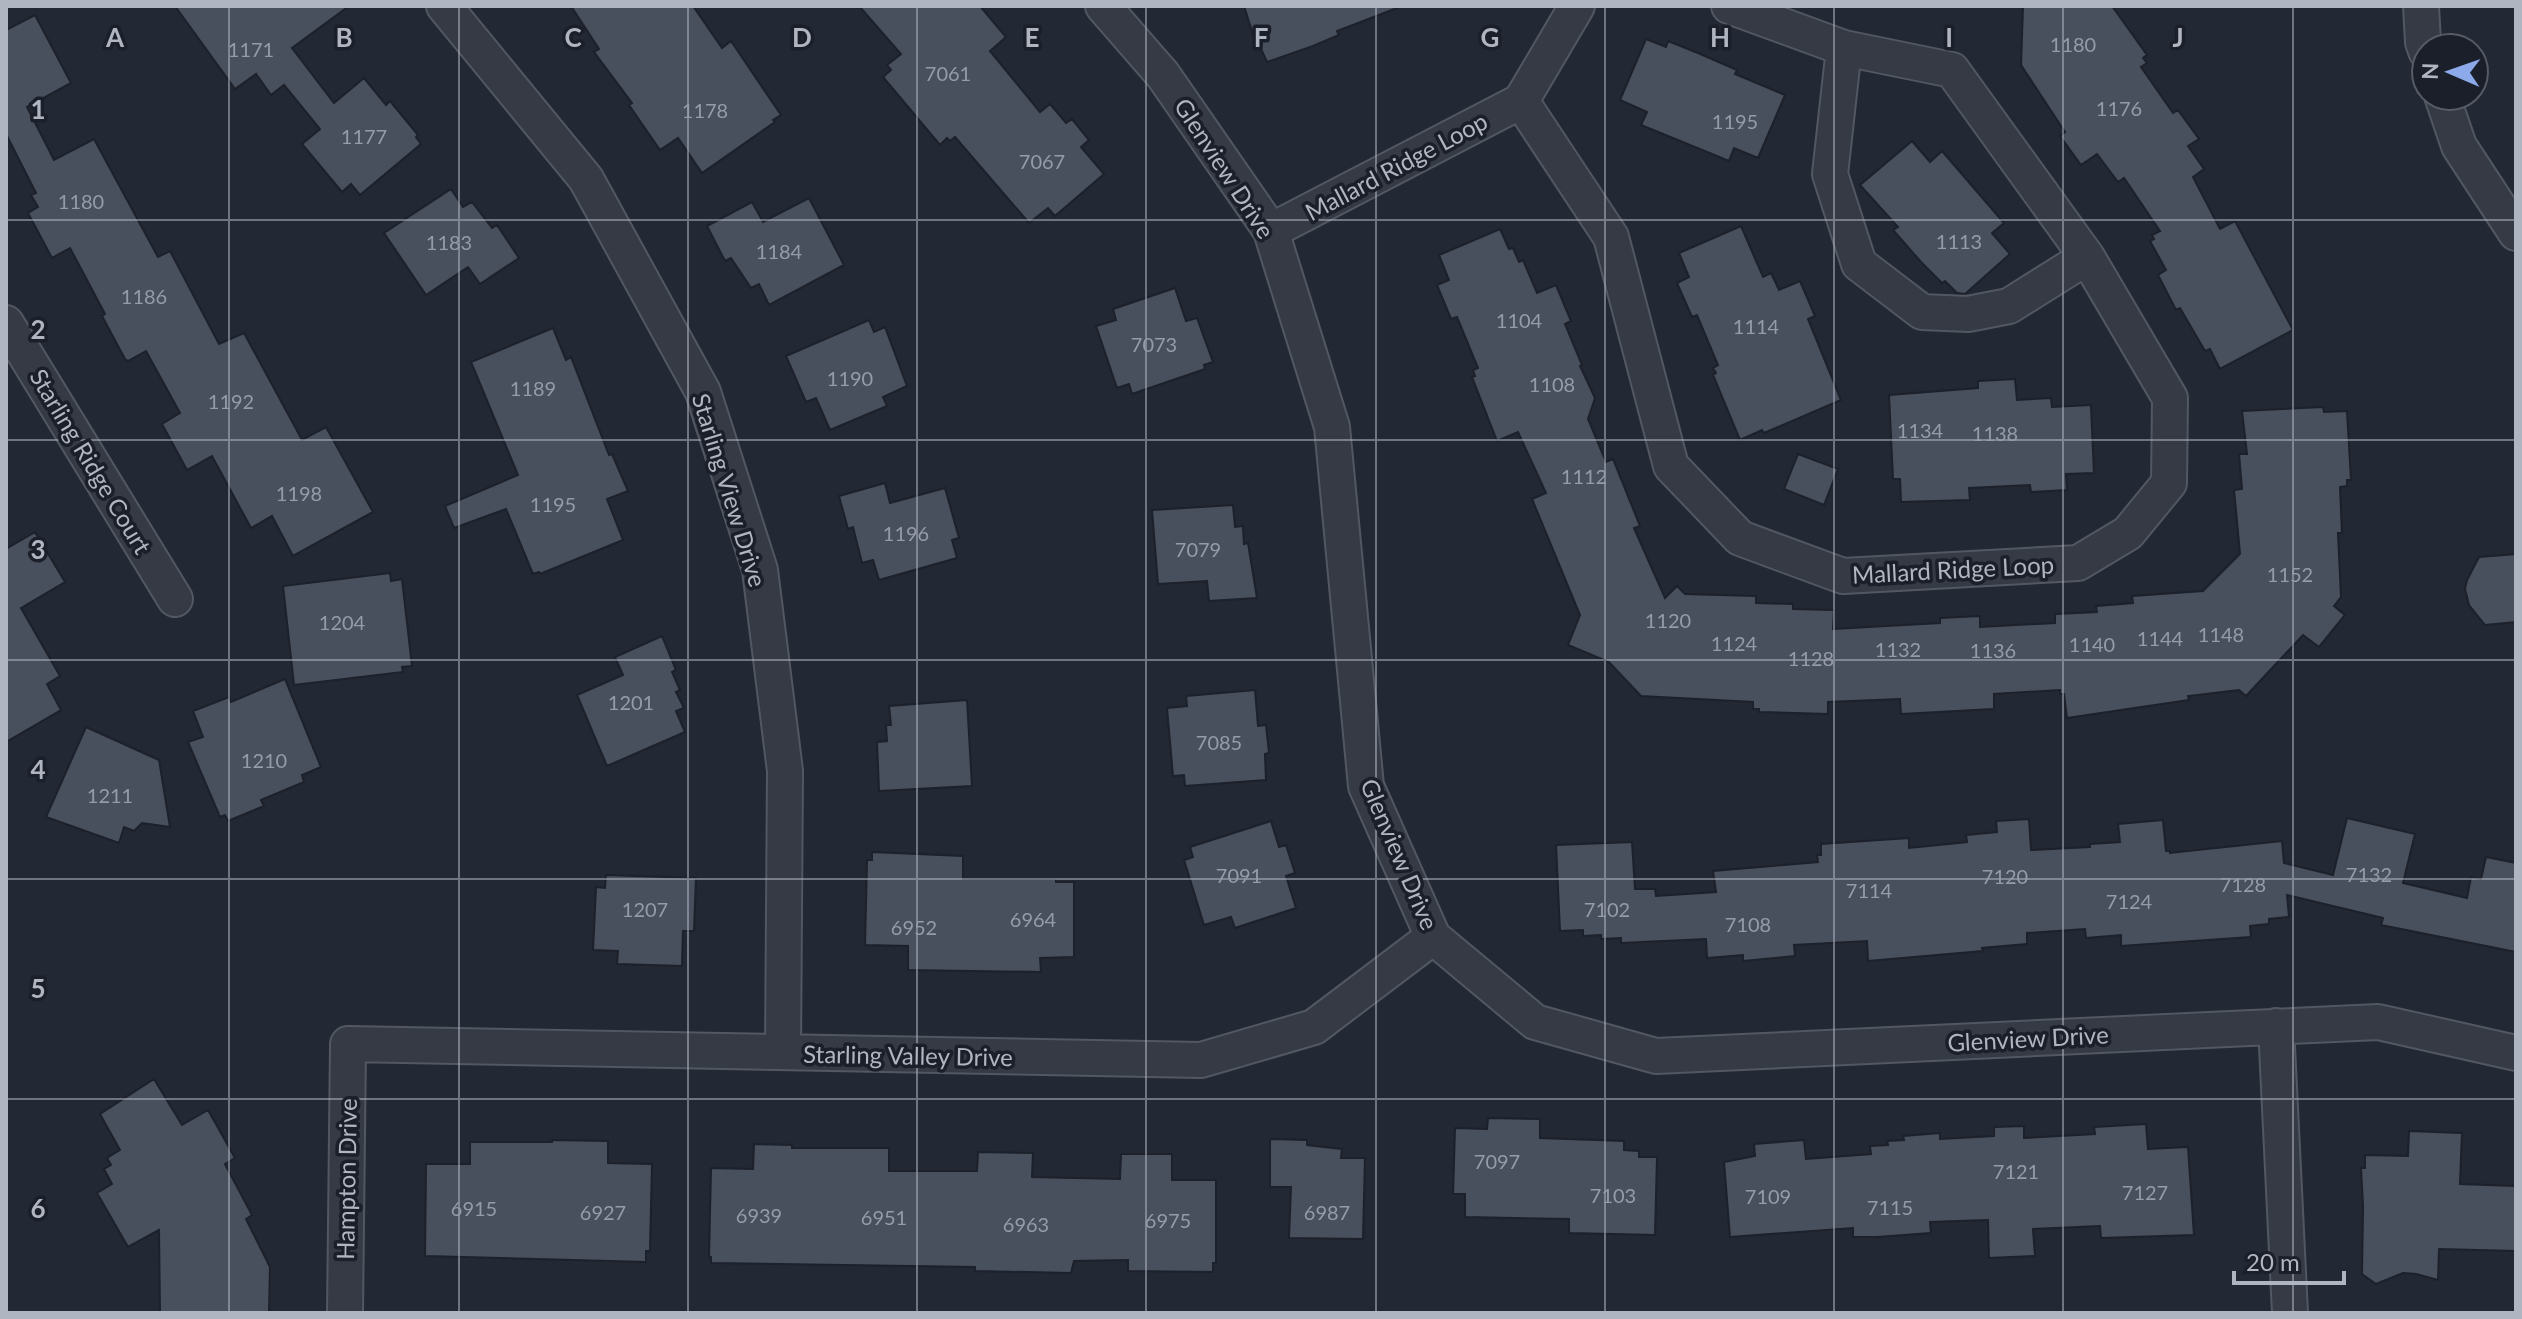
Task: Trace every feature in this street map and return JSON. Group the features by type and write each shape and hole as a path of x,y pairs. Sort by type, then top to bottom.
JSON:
{"street":[{"name":"Starling View Drive","path":"444,6 586,179 703,392 760,570 783,756 783,1052"},
{"name":"Glenview Drive","path":"1103,6 1163,75 1271,231 1332,427 1366,786 1433,937 1535,1022 1656,1056 2378,1022 2516,1053"},
{"path":"1521,101 1577,6"},
{"name":"Mallard Ridge Loop","path":"1271,231 1521,101 1611,237 1671,466 1740,538 1843,576 2078,563 2128,533 2169,483 2170,398 2087,257 1952,70 1844,48 1729,6"},
{"path":"2421,6 2424,32"},
{"path":"1844,48 1830,174 1859,264 1922,312 1968,314 2009,306 2087,257"},
{"path":"2447,112 2459,146 2516,233"},
{"name":"Starling Ridge Court","path":"6,323 175,599"},
{"name":"Starling Valley Drive","path":"348,1044 1201,1060 1314,1027 1433,937"},
{"path":"2276,1026 2290,1313"},
{"name":"Hampton Drive","path":"345,1313 348,1044"}],"building":[{"path":"175,6 349,6 292,48 334,103 364,78 386,105 390,101 418,135 416,137 421,144 360,195 351,184 342,192 302,144 320,129 284,85 271,95 256,74 235,89"},
{"path":"571,6 693,6 722,48 731,41 781,115 702,173 678,138 660,150 629,105 632,103 594,52 599,49"},
{"path":"859,6 980,6 1006,37 990,51 1040,112 1050,104 1066,123 1072,119 1089,140 1081,147 1104,174 1055,216 1048,208 1029,223 955,137 950,141 947,138 940,145 883,77 891,70 887,65 901,54"},
{"path":"1244,6 1397,8 1337,31 1339,35 1313,46 1267,62 1255,41"},
{"path":"2023,6 2112,6 2147,55 2143,58 2147,63 2141,67 2173,113 2178,110 2199,139 2188,146 2204,169 2193,177 2220,229 2235,221 2293,330 2220,369 2210,349 2205,351 2180,308 2176,310 2158,275 2166,270 2150,241 2154,239 2152,235 2160,231 2124,178 2118,182 2097,154 2081,165 2060,136 2065,132 2021,65"},
{"path":"35,15 71,83 27,107 54,160 94,139 158,257 170,251 219,344 244,333 302,440 326,427 373,512 293,556 272,516 251,528 212,456 187,470 162,424 180,413 146,351 128,361 125,359 70,248 52,258 28,213 38,207 31,195 36,193 6,134 6,30"},
{"path":"1646,39 1666,47 1668,41 1698,53 1737,70 1735,74 1785,95 1758,158 1734,148 1729,161 1641,125 1647,112 1620,100"},
{"path":"1912,141 1930,162 1942,151 2004,223 1992,233 2010,254 1965,294 1957,293 1945,281 1942,283 1921,262 1893,230 1898,227 1860,185"},
{"path":"451,189 463,207 472,202 492,228 497,225 519,258 480,284 468,267 426,295 384,233"},
{"path":"809,198 844,265 769,305 759,284 751,288 731,258 725,261 707,226 752,202 763,222"},
{"path":"1741,226 1763,277 1771,273 1779,290 1800,281 1815,316 1808,319 1841,400 1740,440 1713,375 1716,373 1713,368 1718,365 1697,315 1692,317 1677,283 1689,277 1679,253"},
{"path":"1500,229 1509,249 1513,248 1519,262 1523,260 1537,293 1556,285 1571,321 1565,324 1595,398 1588,419 1606,462 1613,459 1640,526 1634,528 1665,598 1677,586 1685,594 1756,596 1756,603 1793,604 1793,609 1834,610 1833,629 1940,623 1940,618 1980,616 1980,627 2055,623 2055,614 2097,612 2096,606 2133,603 2132,596 2203,591 2240,554 2234,490 2242,489 2239,454 2247,454 2242,411 2323,407 2324,412 2347,411 2351,480 2347,480 2347,486 2340,487 2342,533 2338,533 2341,597 2334,606 2345,615 2319,647 2303,635 2246,696 2239,690 2188,696 2189,700 2067,718 2064,694 2060,694 2060,690 1994,694 1994,709 1901,714 1900,699 1828,702 1828,714 1759,712 1759,709 1753,709 1753,702 1641,696 1609,662 1568,645 1580,615 1532,499 1546,493 1518,432 1497,441 1472,377 1475,376 1473,370 1478,368 1457,317 1451,319 1437,285 1449,280 1439,255"},
{"path":"1175,288 1186,321 1197,318 1213,362 1204,365 1205,369 1132,394 1129,384 1117,388 1096,326 1116,320 1113,309"},
{"path":"869,320 874,332 885,327 907,386 883,397 887,406 830,430 816,398 806,402 786,356"},
{"path":"553,328 566,360 571,357 609,455 612,454 628,491 607,499 623,540 540,574 533,574 506,509 454,528 445,506 518,475 471,362"},
{"path":"2015,379 2017,400 2051,398 2052,407 2091,405 2094,473 2066,474 2067,490 2031,492 2030,485 1969,488 1970,500 1901,502 1900,479 1893,479 1889,395 1978,388 1978,381"},
{"path":"1798,454 1838,469 1824,505 1784,489"},
{"path":"885,483 890,503 945,488 959,538 952,540 957,558 879,580 873,560 862,563 853,527 848,529 839,496"},
{"path":"1233,505 1235,527 1243,526 1244,544 1248,543 1257,598 1209,601 1207,581 1158,584 1152,510"},
{"path":"35,532 65,582 21,608 60,676 47,684 61,710 6,742 6,549"},
{"path":"2516,554 2516,622 2485,625 2469,605 2465,589 2467,580 2479,557"},
{"path":"390,573 391,581 402,579 412,666 402,667 403,672 294,685 283,586"},
{"path":"662,636 676,670 672,672 680,690 676,692 684,708 676,711 685,732 607,766 577,695 623,675 615,657"},
{"path":"285,679 321,767 302,775 304,782 261,800 264,806 228,821 225,815 220,817 188,742 203,737 193,711 229,697 231,702"},
{"path":"1255,690 1258,726 1266,725 1269,753 1265,754 1266,780 1185,786 1184,775 1173,776 1167,708 1187,706 1186,696"},
{"path":"967,700 972,786 879,791 877,742 887,741 886,725 891,725 889,706"},
{"path":"86,727 159,760 170,827 142,823 134,831 124,827 119,843 46,817"},
{"path":"2347,818 2415,834 2403,883 2467,898 2471,877 2481,879 2486,857 2516,863 2516,952 2381,925 2383,918 2287,895 2289,917 2269,919 2269,924 2250,926 2251,937 2121,946 2121,935 2086,938 2085,929 2027,933 2027,944 1982,948 1983,951 1868,961 1867,941 1794,945 1795,956 1743,961 1743,955 1707,958 1706,939 1621,943 1621,938 1583,936 1583,930 1560,931 1556,845 1632,842 1635,889 1655,889 1656,896 1716,892 1713,871 1818,862 1821,844 1909,838 1909,848 1967,842 1966,835 1997,832 1996,821 2029,819 2031,850 2090,847 2090,844 2120,842 2118,824 2163,820 2166,851 2170,853 2282,841 2284,863 2333,875"},
{"path":"1271,821 1279,847 1286,845 1295,873 1286,876 1296,908 1235,928 1231,917 1204,925 1184,860 1193,857 1190,847"},
{"path":"872,852 963,856 963,879 1056,879 1056,882 1074,882 1074,957 1040,958 1041,972 908,970 908,946 865,945 867,860 872,860"},
{"path":"606,875 696,878 694,931 683,931 682,966 617,964 618,951 593,950 596,887 605,888"},
{"path":"154,1079 182,1125 208,1110 235,1158 225,1164 252,1215 246,1219 270,1267 269,1313 160,1313 159,1230 128,1247 97,1193 112,1184 104,1169 111,1165 107,1158 120,1150 100,1114"},
{"path":"1488,1118 1540,1119 1540,1138 1624,1141 1624,1150 1639,1151 1639,1157 1657,1157 1655,1235 1569,1233 1569,1219 1465,1217 1465,1194 1453,1194 1455,1128 1487,1129"},
{"path":"2146,1124 2148,1149 2188,1147 2194,1235 2101,1238 2100,1226 2033,1229 2035,1256 1989,1258 1988,1220 1930,1222 1931,1233 1877,1237 1853,1237 1853,1228 1730,1237 1724,1162 1755,1156 1754,1144 1804,1140 1806,1159 1871,1154 1870,1146 1888,1145 1887,1141 1904,1140 1903,1136 1940,1133 1940,1139 1994,1136 1994,1127 2024,1126 2024,1138 2095,1134 2094,1127"},
{"path":"2409,1131 2462,1133 2460,1184 2516,1186 2516,1251 2439,1249 2438,1280 2403,1273 2376,1284 2362,1274 2361,1168 2365,1168 2365,1155 2408,1156"},
{"path":"1270,1139 1307,1140 1307,1145 1342,1149 1341,1158 1365,1158 1363,1239 1289,1238 1291,1187 1270,1187"},
{"path":"608,1141 608,1163 652,1164 650,1251 646,1251 646,1262 425,1256 426,1164 470,1164 470,1142"},
{"path":"754,1144 792,1145 792,1148 889,1148 889,1171 977,1171 978,1152 1033,1153 1032,1177 1120,1179 1121,1154 1172,1154 1172,1180 1216,1180 1216,1263 1213,1263 1213,1272 1128,1271 1128,1260 1074,1261 1071,1273 975,1271 975,1267 711,1263 711,1168 753,1169"}]}
